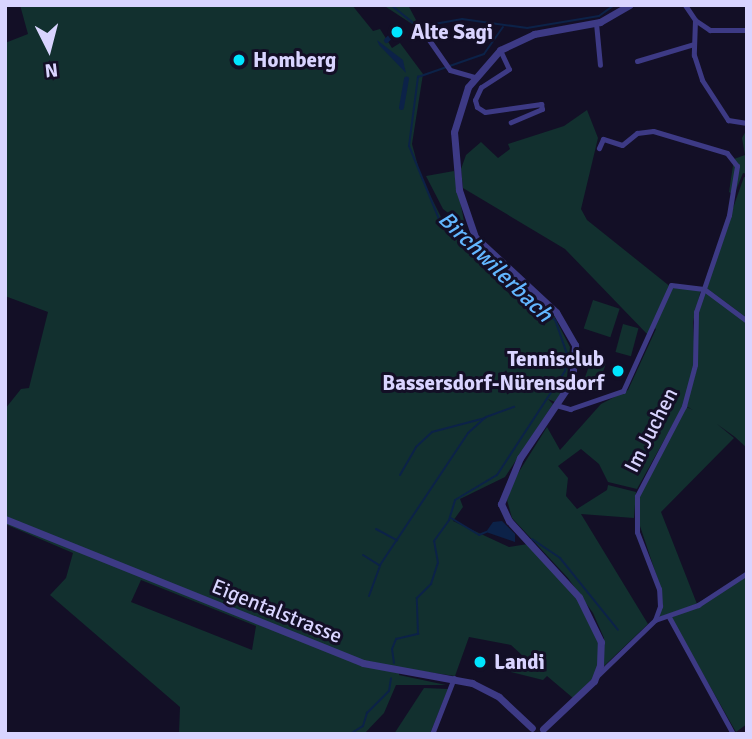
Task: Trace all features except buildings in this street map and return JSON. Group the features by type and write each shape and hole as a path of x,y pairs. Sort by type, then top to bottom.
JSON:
{"street":[{"path":"597,676 601,642 590,616 566,580 509,522 502,508 504,490 575,372 573,337 556,312 485,250 464,213 454,132 462,99 475,77 500,50 534,34 596,23 630,5"},
{"path":"685,5 695,20 710,30 747,30"},
{"path":"695,20 697,69 729,120 747,123"},
{"path":"596,23 600,65"},
{"path":"418,24 446,65 457,76 475,77"},
{"path":"637,61 694,44"},
{"path":"500,50 509,68 481,87 475,100 477,107 485,112 541,104 542,109 511,122"},
{"name":"Im Juchen","path":"599,148 603,139 622,145 643,130 727,153 737,166 729,192 729,215 701,288 695,322 695,365 684,406 637,496 637,532 659,589 655,620"},
{"path":"556,405 570,409 617,396 633,377 671,285 701,288 747,321"},
{"name":"Eigentalstrasse","path":"5,519 354,660 454,678 495,694 531,731"},
{"path":"531,731 544,732 655,620 698,605 747,573"},
{"path":"669,617 733,734"},
{"path":"432,734 454,678"}],"green space":[{"path":"20,5 352,5 373,31 380,29 392,48 400,43 423,74 412,144 421,177 441,217 553,314 570,347 566,387 555,402 548,399 553,404 505,477 460,499 463,507 453,521 509,547 528,544 577,598 596,632 600,653 595,676 573,698 547,676 543,680 511,672 524,657 511,645 469,637 455,676 399,668 399,675 446,685 396,685 384,713 364,734 179,734 180,707 50,595 66,578 73,553 5,524 5,409 21,389 29,388 48,312 5,296 5,43 28,34","holes":["141,580 256,626 252,650 131,602"]},
{"path":"383,5 408,5 416,20 412,24"},
{"path":"587,110 598,138 581,209 587,220 672,288 701,289 693,322 695,362 683,406 637,489 608,482 599,464 581,449 558,466 568,478 566,496 577,509 607,490 608,485 636,492 634,518 581,514 648,624 603,667 604,638 593,613 568,578 512,518 507,500 515,478 547,427 560,450 601,404 628,390 656,329 653,327 648,335 565,249 463,188 461,169 466,155 481,142 498,158 510,149 508,144 564,126"},
{"path":"747,129 747,174 743,173 734,195 729,192 734,159 745,155 742,138"},
{"path":"454,171 464,221 460,222 443,209 426,176"},
{"path":"744,177 747,178 747,318 705,287"},
{"path":"703,290 747,322 747,448 717,424 734,438 661,512 697,604 660,617 661,589 637,517 640,492 684,406 693,410 686,406 698,365 696,324"},
{"path":"593,300 620,309 610,337 584,329"},
{"path":"623,324 638,328 631,356 615,352"},
{"path":"592,358 606,363 596,391 582,386"},
{"path":"747,575 747,724 736,732 671,618"},
{"path":"424,688 448,689 430,734 394,734"}],"water":[{"path":"377,40 403,60 406,73 379,45"},
{"path":"502,521 515,534 515,542 486,532 493,522"}],"waterway":[{"path":"391,5 413,23"},
{"path":"423,26 462,19 527,28 599,16 614,5"},
{"name":"Birchwilerbach","path":"394,663 392,649 396,639 418,634 417,598 431,584 438,563 434,541 449,520 455,500 497,475 565,371 568,357 555,320 439,219 409,146 418,77 484,54 503,27"},
{"path":"386,40 389,37"},
{"path":"401,107 406,78"},
{"path":"369,596 380,565 468,433 486,417 514,407"},
{"path":"400,475 416,447 432,432 485,418"},
{"path":"451,518 479,535 486,532"},
{"path":"376,529 397,540"},
{"path":"532,539 560,558 618,630"},
{"path":"363,555 379,565"},
{"path":"350,734 363,726 367,713 389,691 391,678"}],"place":[{"name":"Alte Sagi","path":"397,32"},
{"name":"Homberg","path":"239,60"},
{"name":"Tennisclub Bassersdorf-Nürensdorf","path":"618,371"},
{"name":"Landi","path":"480,662"}]}
